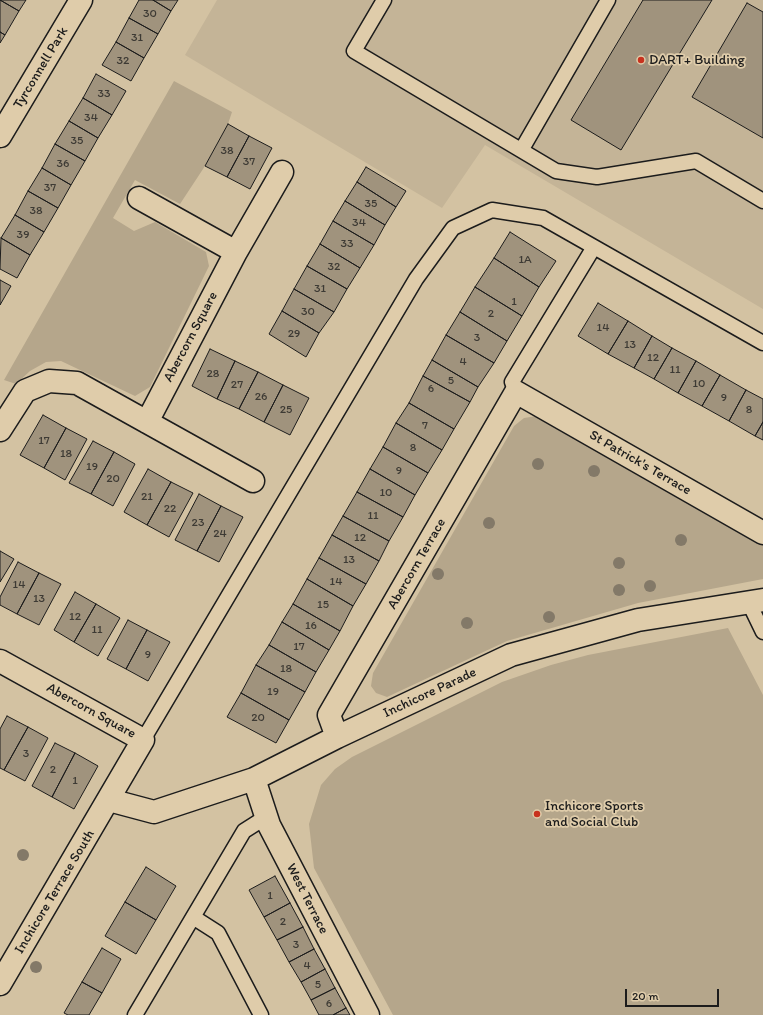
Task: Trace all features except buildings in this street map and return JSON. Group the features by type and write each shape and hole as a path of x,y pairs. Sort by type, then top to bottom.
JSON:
{"street":[{"name":"Tyrconnell Park","path":"0,136 81,0"},
{"name":"Abercorn Square","path":"147,422 236,252 282,172"},
{"path":"139,198 236,252"},
{"path":"0,430 25,391 49,381 77,383 253,481"},
{"name":"St Patrick's Terrace","path":"516,392 763,533"},
{"name":"Abercorn Terrace","path":"337,737 329,715 516,392"},
{"name":"Inchicore Parade","path":"109,800 154,812 254,779 337,737 511,655 638,620 756,600"},
{"name":"Abercorn Square","path":"0,660 143,740 109,800"},
{"name":"West Terrace","path":"254,779 266,817 368,1015"},
{"name":"Inchicore Terrace South","path":"0,984 109,800"}],"lane":[{"path":"384,0 354,51 522,149 556,171 597,177 696,161 763,201"},
{"path":"522,149 608,0"},
{"path":"143,740 416,279 453,228 492,210 543,218 763,343"},
{"path":"516,392 512,382 594,247"},
{"path":"756,600 763,632"},
{"path":"135,1015 244,831 266,817"},
{"path":"194,917 218,933 261,1015"}],"shaded area":[{"path":"217,0 763,0 763,309 485,145 442,208 185,55"},
{"path":"174,81 232,112 228,124 205,166 180,204 135,180 113,218 134,231 155,222 206,252 209,266 150,387 135,396 61,361 46,362 30,371 16,384 4,380"},
{"path":"537,416 763,543 763,579 638,603 507,641 387,697 376,693 371,686 373,673 514,426 524,418"},
{"name":"Inchicore Sports and Social Club","path":"728,628 763,695 763,1015 393,1015 314,868 309,824 321,785 335,769 352,757 502,682 551,665 588,655"}],"place":[{"name":"DART+ Building","path":"641,60"},
{"name":"Inchicore Sports and Social Club","path":"537,814"}]}
